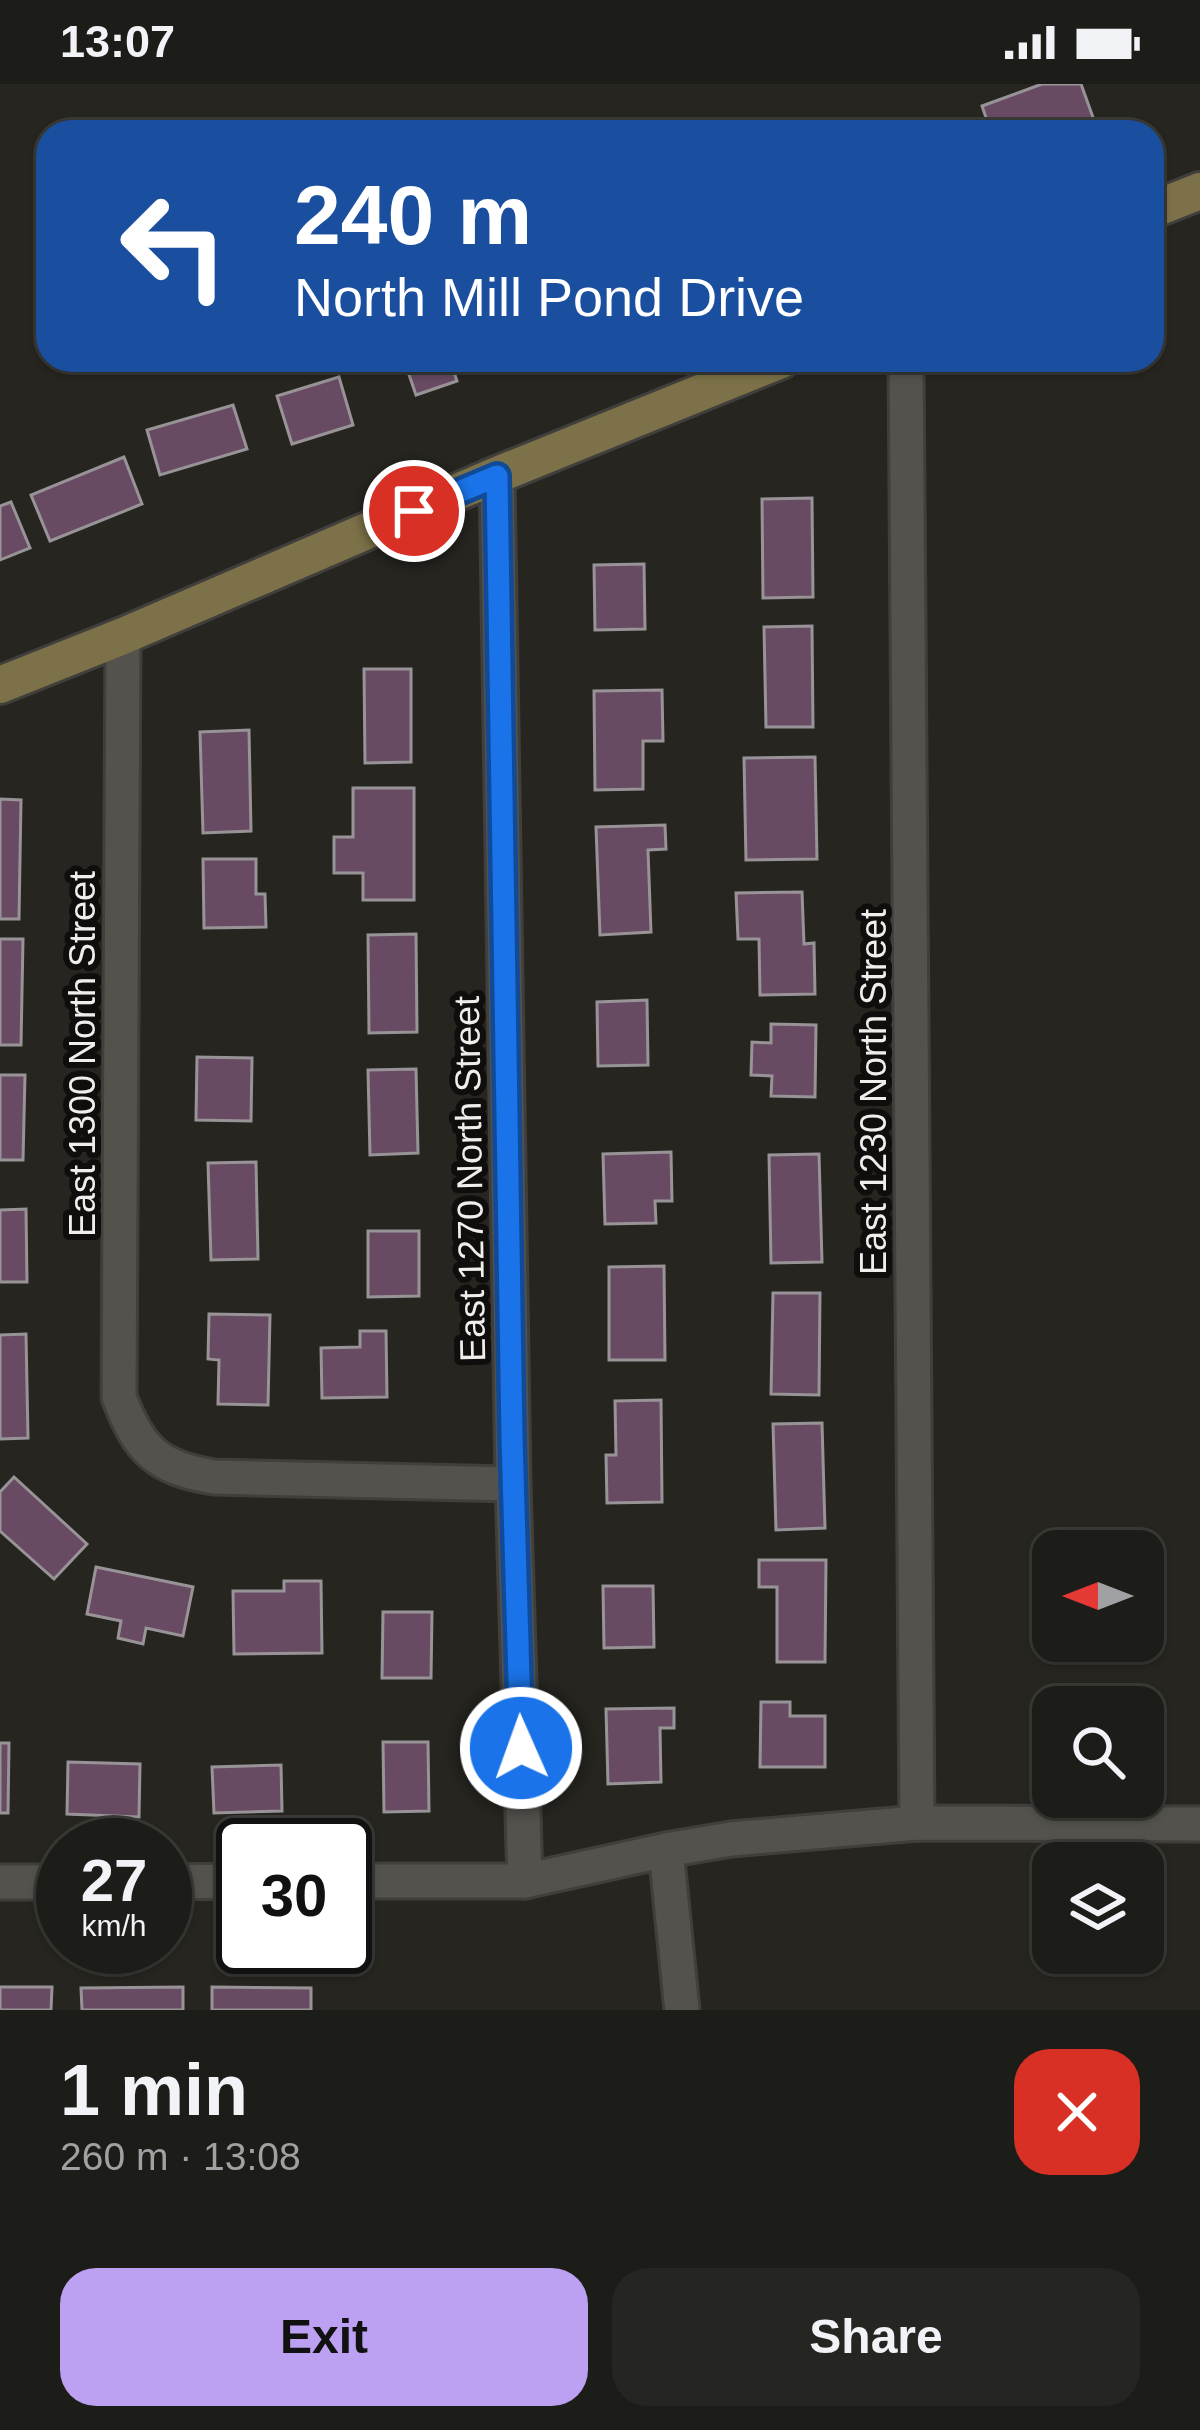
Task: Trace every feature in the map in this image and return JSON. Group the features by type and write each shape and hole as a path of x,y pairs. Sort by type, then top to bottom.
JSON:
{"main road":[{"path":"1164,205 1200,191"},
{"path":"0,685 752,372"}],"street":[{"name":"East 1230 North Street","path":"906,372 917,1823"},
{"name":"East 1270 North Street","path":"497,476 513,1484 526,1881"},
{"name":"East 1300 North Street","path":"123,636 119,1397 132,1432 159,1460 182,1472 214,1477 513,1484"},
{"path":"372,1881 526,1881 731,1839 917,1823 1200,1824"},
{"path":"666,1850 682,2010"},
{"path":"0,1882 36,1882"}],"building":[{"path":"1042,84 1081,84 1094,120 987,120 982,106"},
{"path":"408,372 454,372 457,381 416,395"},
{"path":"339,377 353,425 292,444 277,396"},
{"path":"233,405 247,449 160,475 147,430"},
{"path":"124,457 142,504 50,541 31,495"},
{"path":"812,498 813,597 763,598 762,499"},
{"path":"11,502 30,548 0,560 0,506"},
{"path":"644,564 645,629 595,630 594,565"},
{"path":"812,626 813,727 766,727 764,627"},
{"path":"364,669 411,669 411,762 365,763"},
{"path":"662,690 663,741 643,741 643,789 595,790 594,691"},
{"path":"249,730 251,831 203,833 200,732"},
{"path":"815,757 817,859 746,860 744,758"},
{"path":"353,788 414,788 414,900 363,900 363,873 334,873 334,837 353,837"},
{"path":"0,799 21,800 19,919 0,919"},
{"path":"665,825 666,849 648,850 651,932 600,935 596,827"},
{"path":"203,859 256,859 256,894 265,894 266,927 204,928"},
{"path":"802,892 804,944 814,943 815,994 760,995 759,939 738,939 736,893"},
{"path":"416,934 417,1032 369,1033 368,935"},
{"path":"0,939 23,939 21,1045 0,1045"},
{"path":"647,1000 648,1065 598,1066 597,1002"},
{"path":"771,1024 816,1025 815,1097 771,1096 772,1076 751,1075 752,1042 771,1043"},
{"path":"197,1057 252,1058 251,1121 196,1120"},
{"path":"416,1069 418,1153 370,1155 368,1070"},
{"path":"0,1075 25,1075 23,1160 0,1160"},
{"path":"671,1152 672,1201 655,1201 656,1223 605,1224 603,1154"},
{"path":"819,1154 822,1262 771,1263 769,1155"},
{"path":"256,1162 258,1259 211,1260 208,1163"},
{"path":"26,1209 27,1282 0,1282 0,1210"},
{"path":"368,1231 419,1231 419,1296 368,1297"},
{"path":"664,1266 665,1360 609,1360 609,1267"},
{"path":"773,1293 820,1293 819,1395 771,1394"},
{"path":"209,1314 270,1315 268,1405 218,1404 219,1360 208,1359"},
{"path":"360,1331 386,1331 387,1397 322,1398 321,1348 360,1347"},
{"path":"26,1334 28,1438 0,1439 0,1335"},
{"path":"661,1400 662,1502 607,1503 606,1455 616,1455 615,1401"},
{"path":"822,1423 825,1528 776,1530 773,1424"},
{"path":"14,1477 87,1544 54,1579 0,1531 0,1492"},
{"path":"759,1560 826,1560 825,1662 777,1662 777,1587 759,1587"},
{"path":"96,1567 193,1587 183,1636 146,1628 143,1644 118,1638 121,1621 87,1614"},
{"path":"284,1581 321,1581 322,1653 234,1654 233,1591 284,1591"},
{"path":"603,1586 653,1586 654,1647 604,1648"},
{"path":"383,1612 432,1612 431,1678 382,1678"},
{"path":"761,1702 790,1702 790,1716 825,1716 825,1767 760,1767"},
{"path":"674,1708 674,1728 660,1728 661,1782 608,1784 606,1709"},
{"path":"383,1742 428,1742 429,1811 384,1812"},
{"path":"0,1743 9,1743 8,1813 0,1813"},
{"path":"68,1762 140,1764 139,1817 67,1814"},
{"path":"281,1765 282,1811 214,1813 212,1767"},
{"path":"0,1987 52,1987 51,2010 0,2010"},
{"path":"183,1987 183,2010 82,2010 81,1988"},
{"path":"212,1987 311,1988 311,2010 212,2010"}],"route":[{"path":"414,511 497,476 521,1748"}]}
